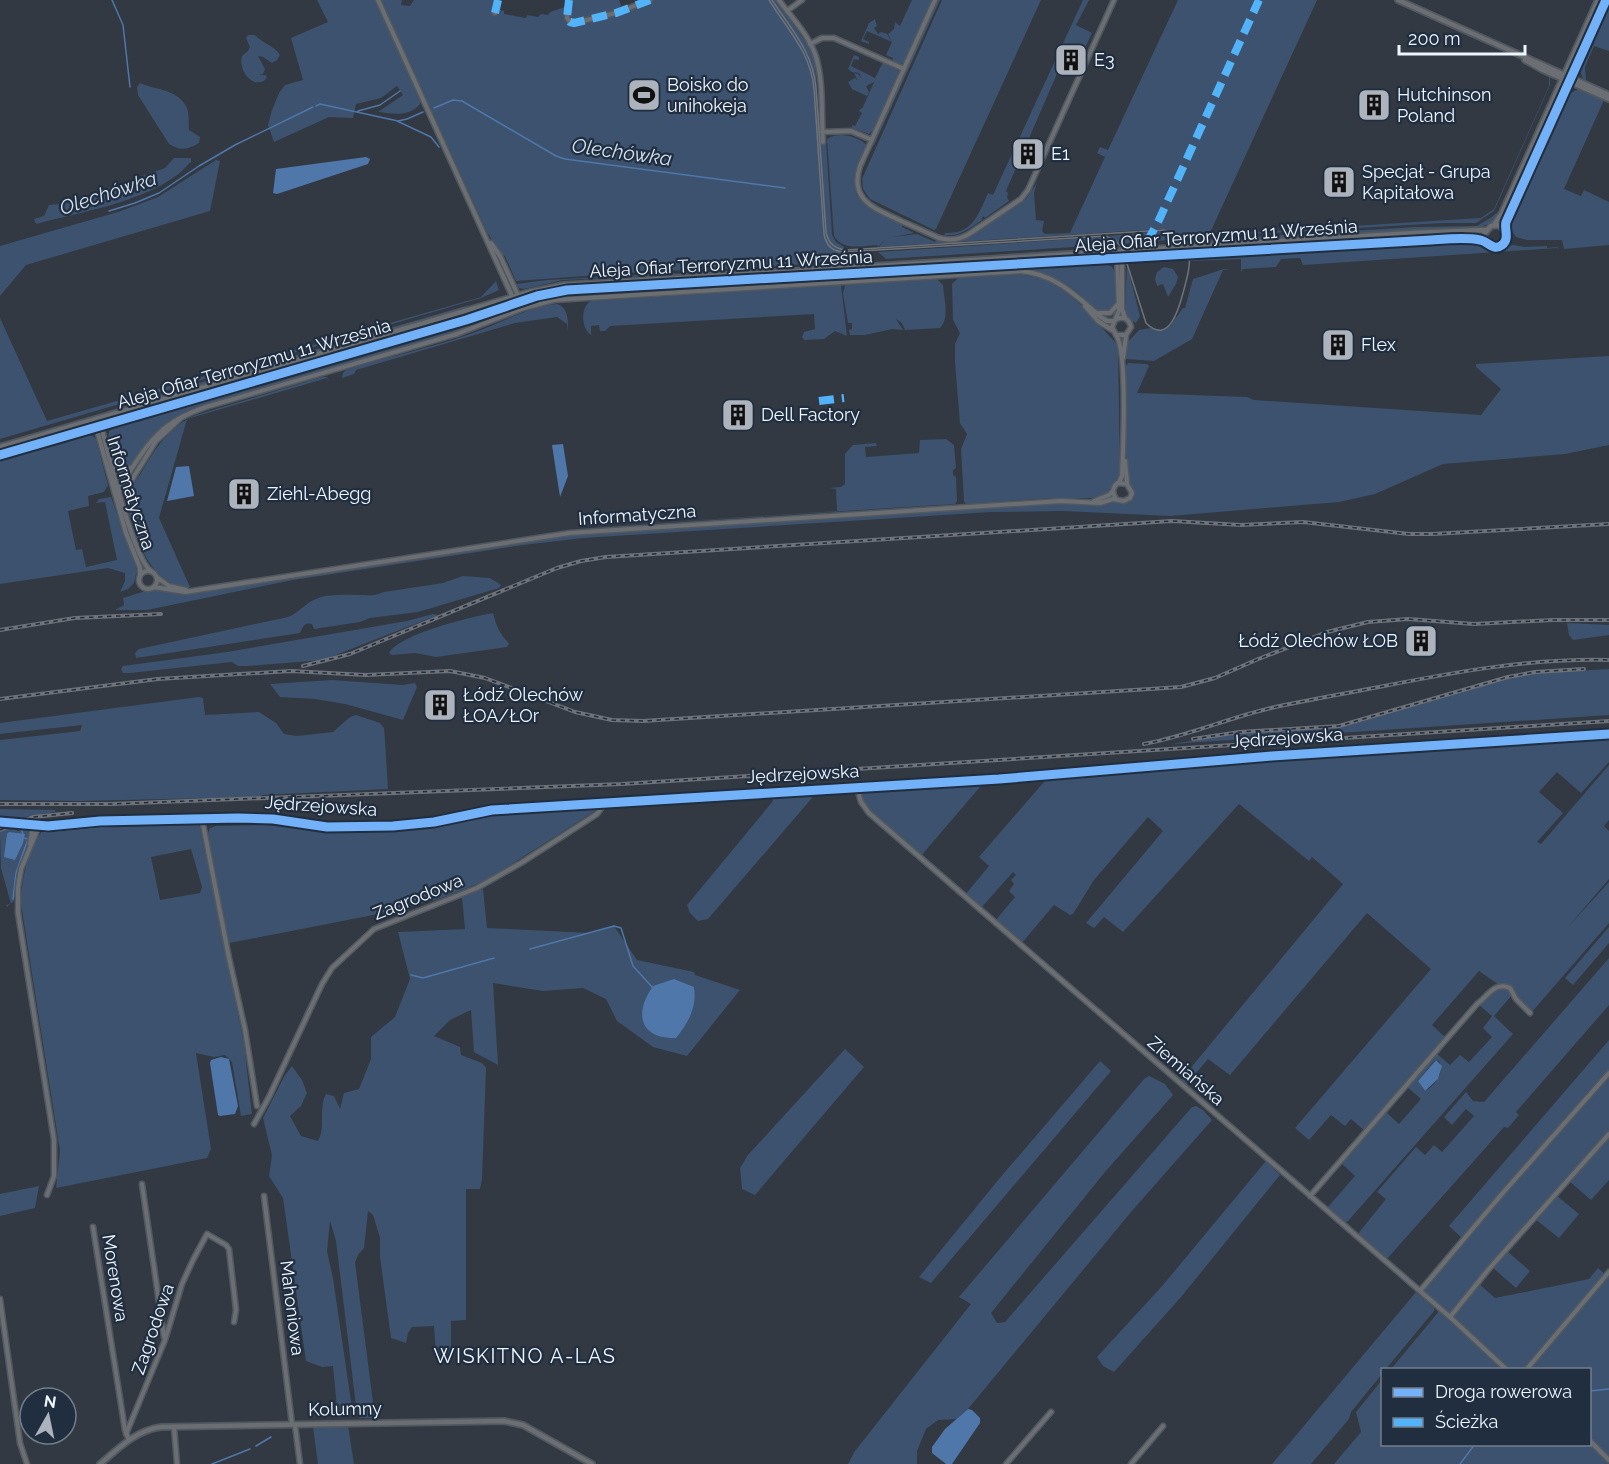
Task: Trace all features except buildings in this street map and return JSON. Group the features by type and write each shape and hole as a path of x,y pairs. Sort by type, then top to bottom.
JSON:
{"street":[{"path":"378,0 487,237 515,296 521,302"},
{"path":"495,13 498,0"},
{"path":"569,0 567,18 572,22 616,13 650,0"},
{"path":"779,0 810,44 818,65 823,142"},
{"path":"787,11 802,0"},
{"path":"935,0 860,166 857,178 858,189 866,202 878,210 939,238 953,240 964,237 1021,199 1028,190 1114,0"},
{"path":"1398,0 1521,57 1532,65 1609,97"},
{"path":"1598,0 1502,213 1494,225 1486,230 1486,241 1494,247 1503,244 1507,237 1506,222 1606,0"},
{"path":"810,44 822,38 834,38 904,69"},
{"path":"822,132 851,131 872,140"},
{"path":"1494,225 1501,226 1505,230"},
{"name":"Aleja Ofiar Terroryzmu 11 Września","path":"0,447 515,296 575,283 745,275 1486,230"},
{"name":"Aleja Ofiar Terroryzmu 11 Września","path":"0,455 546,294 582,289 1431,240 1479,239 1486,241"},
{"path":"1120,251 1122,309 1131,327 1126,335 1122,365"},
{"path":"1112,330 1119,311 1120,259"},
{"path":"119,489 154,436 183,416 206,407 457,334 524,308 554,300 1020,271 1037,273 1053,279 1104,320 1126,319"},
{"path":"515,296 515,304"},
{"path":"1083,302 1096,318 1112,330 1120,343 1124,452 1127,484 1131,489 1130,498 1124,501 1116,499 1113,491 1122,476 1124,452"},
{"path":"1095,312 1110,314 1118,304"},
{"path":"1116,335 1126,335"},
{"path":"114,491 128,486 161,435 183,416"},
{"name":"Informatyczna","path":"96,419 114,491 140,568 140,575"},
{"name":"Informatyczna","path":"98,426 135,542 146,566 152,571"},
{"path":"112,464 121,471 132,468"},
{"path":"1118,483 1127,484"},
{"name":"Informatyczna","path":"1090,502 1109,495 1113,491"},
{"name":"Informatyczna","path":"154,587 180,592 570,532 1061,501 1100,503 1116,499"},
{"path":"146,571 152,571 157,578 154,587 147,589 141,586 140,575 146,571"},
{"name":"Informatyczna","path":"157,578 174,588 190,590"},
{"name":"Jędrzejowska","path":"0,822 39,826 100,820 273,819 327,826 393,826 423,824 492,810 999,779 1260,756 1609,734"},
{"name":"Ziemiańska","path":"857,788 861,802 867,811 1450,1317 1505,1368"},
{"name":"Zagrodowa","path":"254,1124 322,984 332,968 371,931 446,902 494,879 597,814 605,803"},
{"path":"202,819 229,958 246,1030 257,1106"},
{"path":"33,825 19,879 17,901 54,1140 54,1176 47,1195"},
{"path":"29,847 37,836 39,826"},
{"path":"1310,1196 1477,1004 1491,991 1501,986 1510,988 1516,999 1530,1013"},
{"path":"1420,1291 1609,1073"},
{"path":"1450,1317 1488,1270 1609,1134"},
{"path":"142,1184 165,1340"},
{"name":"Mahoniowa","path":"264,1196 300,1464"},
{"name":"Morenowa","path":"93,1227 126,1434 129,1440"},
{"name":"Zagrodowa","path":"126,1434 165,1340 182,1284 207,1234 229,1249 236,1310 234,1322"},
{"path":"1528,1368 1609,1272"},
{"path":"0,1299 20,1443 27,1464"},
{"path":"1006,1464 1051,1412"},
{"name":"Kolumny","path":"100,1464 129,1440 153,1428 513,1421 531,1428 592,1464"},
{"path":"1131,1464 1163,1426"},
{"path":"174,1427 177,1464"},
{"path":"1591,1442 1609,1460"}],"shaded area":[{"path":"317,0 375,0 421,100 420,104 406,113 378,112 403,95 397,86 381,98 356,104 353,118 329,117 274,142 268,125 279,93 285,85 303,80 291,38 328,22"},
{"path":"381,0 402,0 401,5 410,6 414,0 495,0 493,13 497,14 500,10 504,11 504,14 526,18 527,15 538,17 541,14 548,15 550,12 565,7 564,19 568,25 616,16 654,0 776,0 808,45 815,61 821,142 826,142 832,235 836,242 844,247 843,257 840,257 839,262 691,271 669,270 516,281 505,256 487,232"},
{"path":"571,0 619,0 621,5 619,10 574,20 568,16"},
{"path":"912,0 933,0 904,62 900,65 892,62 893,58 886,55 892,42 888,34 894,29 895,22 900,26"},
{"path":"938,0 940,0 872,146"},
{"path":"942,0 1041,0 934,230 870,199 863,189 862,179"},
{"path":"1083,0 1089,0 1076,25 1092,33 1084,50 1070,44 1006,191 1009,201 985,218 983,216 982,220 964,231 955,235 944,235 968,227 977,216 988,193 993,195"},
{"path":"1178,0 1317,0 1209,235 1270,231 1269,233 1182,239 1171,231 1160,229 879,247 886,239 878,247 877,245 847,246 834,236 827,139 836,135 853,137 867,145 856,176 855,187 864,203 902,223 902,227 914,233 892,237 917,234 935,242 937,239 954,242 970,236 1026,199 1037,183 1034,193 1036,220 1044,221 1042,231 1045,234 1070,233 1105,157 1097,153 1100,147 1108,150"},
{"path":"1609,0 1609,51 1594,46 1585,67 1586,80 1599,87 1583,79 1580,70 1594,43 1596,28"},
{"path":"875,19 877,26 874,28 878,34 881,32 887,34 892,42 867,31 863,39 869,44 861,41 869,23"},
{"path":"248,35 255,35 280,55 272,63 258,56 265,69 263,74 259,75 267,77 263,81 251,80 242,67 242,56 250,47 246,38"},
{"path":"854,55 859,57 859,60 854,59 851,66 875,78 883,62 899,71 873,130 869,134 852,128 862,113 859,111 863,107 874,82 866,86 869,92 867,96 852,89 848,82 855,78 858,81 854,73 862,79 859,73 848,69"},
{"path":"1543,73 1550,76 1550,85 1494,211 1476,223 1272,233 1272,231 1481,218 1494,209 1549,86 1549,77"},
{"path":"140,83 171,93 182,100 188,112 189,130 200,137 199,143 184,149 169,144 138,95 137,87"},
{"path":"1578,89 1604,100 1564,189 1581,196 1584,190 1609,202 1609,245 1564,249 1562,240 1527,240 1516,237 1509,227 1511,217 1569,94"},
{"path":"174,158 191,158 191,162 177,175 146,193 109,206 36,224 34,219 44,216 49,205 79,202 103,189 124,185 131,180 165,168"},
{"path":"216,160 220,161 210,211 26,265 0,296 0,246 118,212 158,197"},
{"path":"1496,213 1498,214 1495,220 1478,229 1415,230 1186,244 1184,241 1415,227 1477,226"},
{"path":"1159,231 1180,239 1121,244 1109,236"},
{"path":"1479,234 1480,236 1135,255 1203,248"},
{"path":"1102,237 1112,239 1119,244 886,259 878,252"},
{"path":"1479,242 1494,251 1513,245 1547,246 1547,248 1557,247 1559,249 1303,265 1300,258 1281,259 1276,267 1243,269 1241,272 1241,259 1191,261 1191,257"},
{"path":"1122,248 844,266 845,264"},
{"path":"1107,265 1114,270 1117,289 1115,303 1108,312 1096,309 1059,280 1047,274 1026,269 845,279 845,277 1016,267"},
{"path":"1127,265 1140,316 1136,323 1130,320 1125,313"},
{"path":"823,266 823,267 729,272"},
{"path":"1164,267 1173,269 1178,277 1168,297 1163,284 1157,286 1155,279 1157,272"},
{"path":"1224,269 1231,269 1223,270 1192,339 1154,361 1126,359 1126,344 1139,330 1151,328 1161,330 1170,326 1185,308 1193,279"},
{"path":"687,274 563,280 524,289 519,288 516,284 547,280"},
{"path":"1010,274 1045,280 1059,287 1072,296 1118,345 1120,475 1107,493 1092,498 1052,498 966,504 964,501 961,449 967,434 960,423 955,344 960,333 953,320 952,284 958,278"},
{"path":"840,278 595,295 588,293 600,290"},
{"path":"937,279 943,285 946,308 945,319 940,328 905,330 902,323 896,319 903,330 892,329 865,335 850,335 849,330 852,329 852,323 848,323 843,294 845,285"},
{"path":"496,281 499,290 481,298 0,439 0,318 47,421 481,297"},
{"path":"841,285 847,336 835,331 824,339 804,340 802,337 804,332 815,329 814,314 610,326 605,331 600,331 599,325 591,326 591,335 585,328 583,318 585,308 591,301"},
{"path":"501,303 440,325 110,421 179,398"},
{"path":"557,304 566,312 568,332 567,324 557,317 515,323 356,370 354,374 342,378 346,370 455,339 524,312"},
{"path":"469,305 461,310 108,413 108,411 158,397 161,394"},
{"path":"504,311 505,313 460,331 194,408 165,426 129,467 123,469 119,466 110,448 109,435 113,426 142,421 142,418 153,413"},
{"path":"1609,356 1609,445 1565,454 1443,464 1375,494 1339,502 1170,516 1063,511 991,512 583,538 293,580 147,610 115,610 124,605 123,598 144,591 161,589 188,594 558,536 1058,504 1098,505 1113,501 1126,503 1131,499 1134,491 1129,482 1126,453 1124,369 1128,363 1149,366 1137,393 1247,397 1254,400 1481,415 1501,389 1476,367 1476,364"},
{"path":"322,377 327,377 330,381 327,378 190,418"},
{"path":"187,420 159,518 190,587 176,585 153,568 138,541 126,497 158,446 178,425"},
{"path":"87,435 96,439 108,485 104,492 88,496 89,506 68,511 76,550 82,549 86,567 117,560 105,502 96,503 99,499 111,497 137,570 134,583 128,589 120,592 125,581 125,573 108,568 0,584 0,458"},
{"path":"946,439 954,445 956,468 953,470 953,475 956,477 957,501 955,504 593,527 837,511 836,489 829,488 841,487 845,484 845,454 853,445 876,443 877,446 865,447 866,457 919,453 920,440"},
{"path":"463,576 490,578 501,585 499,588 418,612 370,618 360,622 314,629 312,624 306,624 300,633 136,658 135,653 139,649 288,617 322,597 375,595 443,583"},
{"path":"493,613 499,630 509,643 507,647 436,657 415,653 392,655 389,653 407,639 421,633 453,622"},
{"path":"433,614 438,615 323,660 247,666 238,666 232,662 130,673 123,673 121,669 123,666 227,652 407,621"},
{"path":"1567,623 1609,625 1609,635 1573,640 1569,635"},
{"path":"1609,669 1609,715 1171,744 1232,735 1346,726 1515,677 1538,673"},
{"path":"332,680 403,685 415,683 417,687 403,720 345,704 280,697 270,684"},
{"path":"203,698 205,715 259,712 276,723 284,734 297,736 333,732 350,717 356,715 380,723 384,728 388,789 262,795 261,797 80,801 0,800 0,740 80,731 82,725 0,734 0,723"},
{"path":"1609,736 1609,762 1581,793 1557,772 1539,792 1563,813 1537,842 1541,844 1609,765 1609,820 1604,826 1609,831 1609,879 1567,928 1609,882 1609,923 1531,1013 1515,996 1512,988 1499,985 1479,971 1432,1025 1446,1038 1365,1131 1351,1119 1345,1126 1331,1115 1309,1140 1295,1128 1431,969 1367,913 1230,1075 1208,1059 1185,1086 1179,1082 1343,884 1312,857 1309,861 1239,804 1123,932 1104,917 1094,928 1086,923 1163,831 1148,817 1094,880 1073,914 1070,915 1054,905 1021,944 995,921 1015,897 1009,891 1014,884 1011,880 1016,875 1013,872 980,909 965,895 989,866 979,857 1049,776"},
{"path":"979,783 980,787 920,857 875,818 863,800 861,792 866,790"},
{"path":"811,795 812,798 708,919 698,921 690,913 687,905 773,801 772,797"},
{"path":"598,807 487,880 439,899 368,916 229,943 208,833 210,828 265,825 332,832 406,829 429,827 488,814"},
{"path":"0,809 55,810 55,812 29,816 15,821 0,820"},
{"path":"194,821 200,827 244,1044 252,1114 241,1116 232,1062 225,1055 214,1057 196,1053 211,1149 207,1158 56,1188 60,1151 21,904 22,885 29,855 43,830 115,823","holes":["191,849 202,887 200,893 160,900 151,857"]},
{"path":"10,827 17,828 17,831 20,828 27,830 31,834 17,873 14,901 11,904 1,868 0,832"},
{"path":"483,889 487,928 590,933 614,926 637,960 694,972 695,975 740,990 687,1056 653,1047 617,1021 606,999 583,988 543,991 493,983 498,1065 474,1052 471,1010 450,1020 434,1036 460,1047 461,1055 482,1063 486,1068 482,1180 480,1189 466,1189 466,1320 451,1321 451,1356 436,1356 434,1326 412,1327 406,1343 391,1338 380,1257 380,1238 373,1215 368,1211 364,1248 355,1262 375,1418 360,1418 357,1414 336,1241 330,1221 327,1251 353,1415 338,1418 333,1366 322,1367 306,1361 283,1198 269,1176 272,1155 263,1118 292,1066 302,1080 307,1093 301,1106 290,1116 301,1136 318,1141 322,1130 322,1106 326,1094 334,1096 340,1109 344,1093 359,1089 371,1059 371,1037 395,1017 410,979 398,932 465,929 462,897"},
{"path":"1609,927 1609,943 1573,985 1565,978"},
{"path":"1609,958 1609,1005 1516,1112 1519,1115 1508,1128 1504,1127 1386,1260 1357,1235 1386,1199 1377,1192 1416,1147 1425,1155 1434,1145 1442,1152 1474,1116 1466,1109 1452,1125 1444,1117 1466,1092 1473,1101 1484,1102"},
{"path":"1499,987 1508,988 1512,995 1494,1016 1513,1034 1348,1221 1343,1223 1327,1208 1355,1176 1340,1162 1385,1111 1399,1124 1421,1099 1406,1086 1436,1053 1450,1065 1460,1055 1469,1062 1492,1037 1483,1028 1492,1016 1478,1004","holes":["1435,1060 1439,1061 1441,1070 1438,1079 1425,1091 1418,1081"]},
{"path":"1609,1040 1609,1133 1456,1306 1478,1283 1495,1298 1589,1279 1598,1268 1606,1275 1609,1274 1609,1464 1334,1464 1361,1432 1356,1412 1381,1381 1381,1446 1591,1446 1591,1368 1392,1368 1443,1309 1419,1289 1462,1238 1449,1226"},
{"path":"845,1049 864,1067 755,1195 742,1189 740,1168 748,1155"},
{"path":"1100,1061 1111,1071 931,1283 919,1277 999,1179"},
{"path":"1149,1076 1165,1084 1173,1095 1105,1172 991,1313 997,1323 1005,1322 1192,1107 1196,1106 1203,1110 1212,1120 1131,1212 968,1409 956,1419 938,1420 926,1429 917,1451 917,1464 848,1464 855,1451 971,1304 959,1297 1144,1079"},
{"path":"1609,1136 1609,1180 1591,1200 1569,1181"},
{"path":"1266,1161 1280,1175 1181,1297 1114,1372 1103,1366 1097,1357 1163,1285"},
{"path":"39,1186 35,1208 0,1216 0,1194"},
{"path":"1556,1195 1579,1214 1559,1238 1535,1219"},
{"path":"1507,1251 1530,1271 1516,1288 1492,1267"},
{"path":"1416,1292 1434,1308 1434,1311 1387,1368 1381,1368 1381,1375 1351,1412 1349,1419 1311,1464 1272,1464"},
{"path":"348,1426 354,1464 318,1464 313,1427"}],"water":[{"path":"366,157 370,159 368,164 277,194 273,193 276,169"},
{"path":"563,444 568,476 560,497 552,445"},
{"path":"189,466 194,496 167,501 176,467"},
{"path":"9,832 25,834 15,860 4,857"},
{"path":"674,979 694,987 695,994 688,1020 676,1038 654,1034 647,1029 642,1015 643,1006 653,986"},
{"path":"221,1057 229,1059 238,1106 235,1114 220,1116 210,1063 211,1060"},
{"path":"1436,1060 1442,1066 1438,1079 1425,1091 1418,1081"},
{"path":"968,1409 980,1418 980,1423 952,1464 946,1464 932,1453 932,1447 945,1429"}],"waterway":[{"path":"112,0 123,25 130,87"},
{"path":"358,111 380,105 400,91"},
{"name":"Olechówka","path":"434,108 453,100 462,101 556,156 565,159 785,188"},
{"name":"Olechówka","path":"316,106 320,104 398,121 423,112"},
{"name":"Olechówka","path":"109,211 159,193 235,145 313,107"},
{"path":"397,121 431,137 439,147"},
{"path":"44,832 113,826"},
{"path":"13,899 16,873 28,839 24,838"},
{"path":"530,949 614,926 621,928 633,966 653,988"},
{"path":"411,975 423,978 494,958"},
{"path":"1591,1391 1609,1389"},
{"path":"256,1446 271,1437"},
{"path":"1460,1464 1474,1446"},
{"path":"212,1464 250,1449"}],"tram line":[{"path":"769,0 798,42 812,76 824,234 831,247 845,252 1106,236 1116,241 1122,248 1146,323 1154,329 1161,330 1167,328 1172,322 1186,283 1189,255 1183,240 1164,230 846,250 833,245 826,232 814,75 800,41 772,0"}],"railway":[{"path":"303,666 350,654 557,568 606,557 1172,521 1241,525 1303,522 1409,534 1609,524"},
{"path":"0,630 75,618 161,614"},
{"path":"0,699 158,679 291,671 366,675 450,671 485,678 575,712 612,720 643,721 1181,687 1215,678 1327,632 1368,622 1408,619 1474,624 1609,620"},
{"path":"1144,744 1271,708 1436,676 1551,661 1609,660"},
{"path":"1193,739 1240,732 1339,726 1508,677 1535,672 1584,669"},
{"path":"0,804 111,804 622,784 1609,721"},
{"path":"0,830 33,817 72,813"}],"marked path":[{"path":"495,13 498,0"},
{"path":"569,0 567,18 574,23 616,13 650,0"},
{"path":"1147,242 1259,0"},
{"path":"819,401 844,398"}],"cycle path":[{"path":"0,455 466,320 537,296 567,290 1450,239 1480,240 1493,247 1499,247 1506,240 1506,222 1606,0"},
{"path":"0,822 48,826 100,821 238,818 273,819 327,827 393,826 434,822 492,810 999,779 1272,756 1609,734"}],"place":[{"name":"E3","path":"1071,60"},
{"name":"Boisko do unihokeja","path":"644,95"},
{"name":"Hutchinson Poland","path":"1374,105"},
{"name":"E1","path":"1028,154"},
{"name":"Specjał - Grupa Kapitałowa","path":"1339,182"},
{"name":"Flex","path":"1338,345"},
{"name":"Dell Factory","path":"738,415"},
{"name":"Ziehl-Abegg","path":"244,494"},
{"name":"Łódź Olechów ŁOB","path":"1421,641"},
{"name":"Łódź Olechów ŁOA/ŁOr","path":"440,705"}],"district":[{"name":"WISKITNO A-LAS","path":"525,1356"}]}
